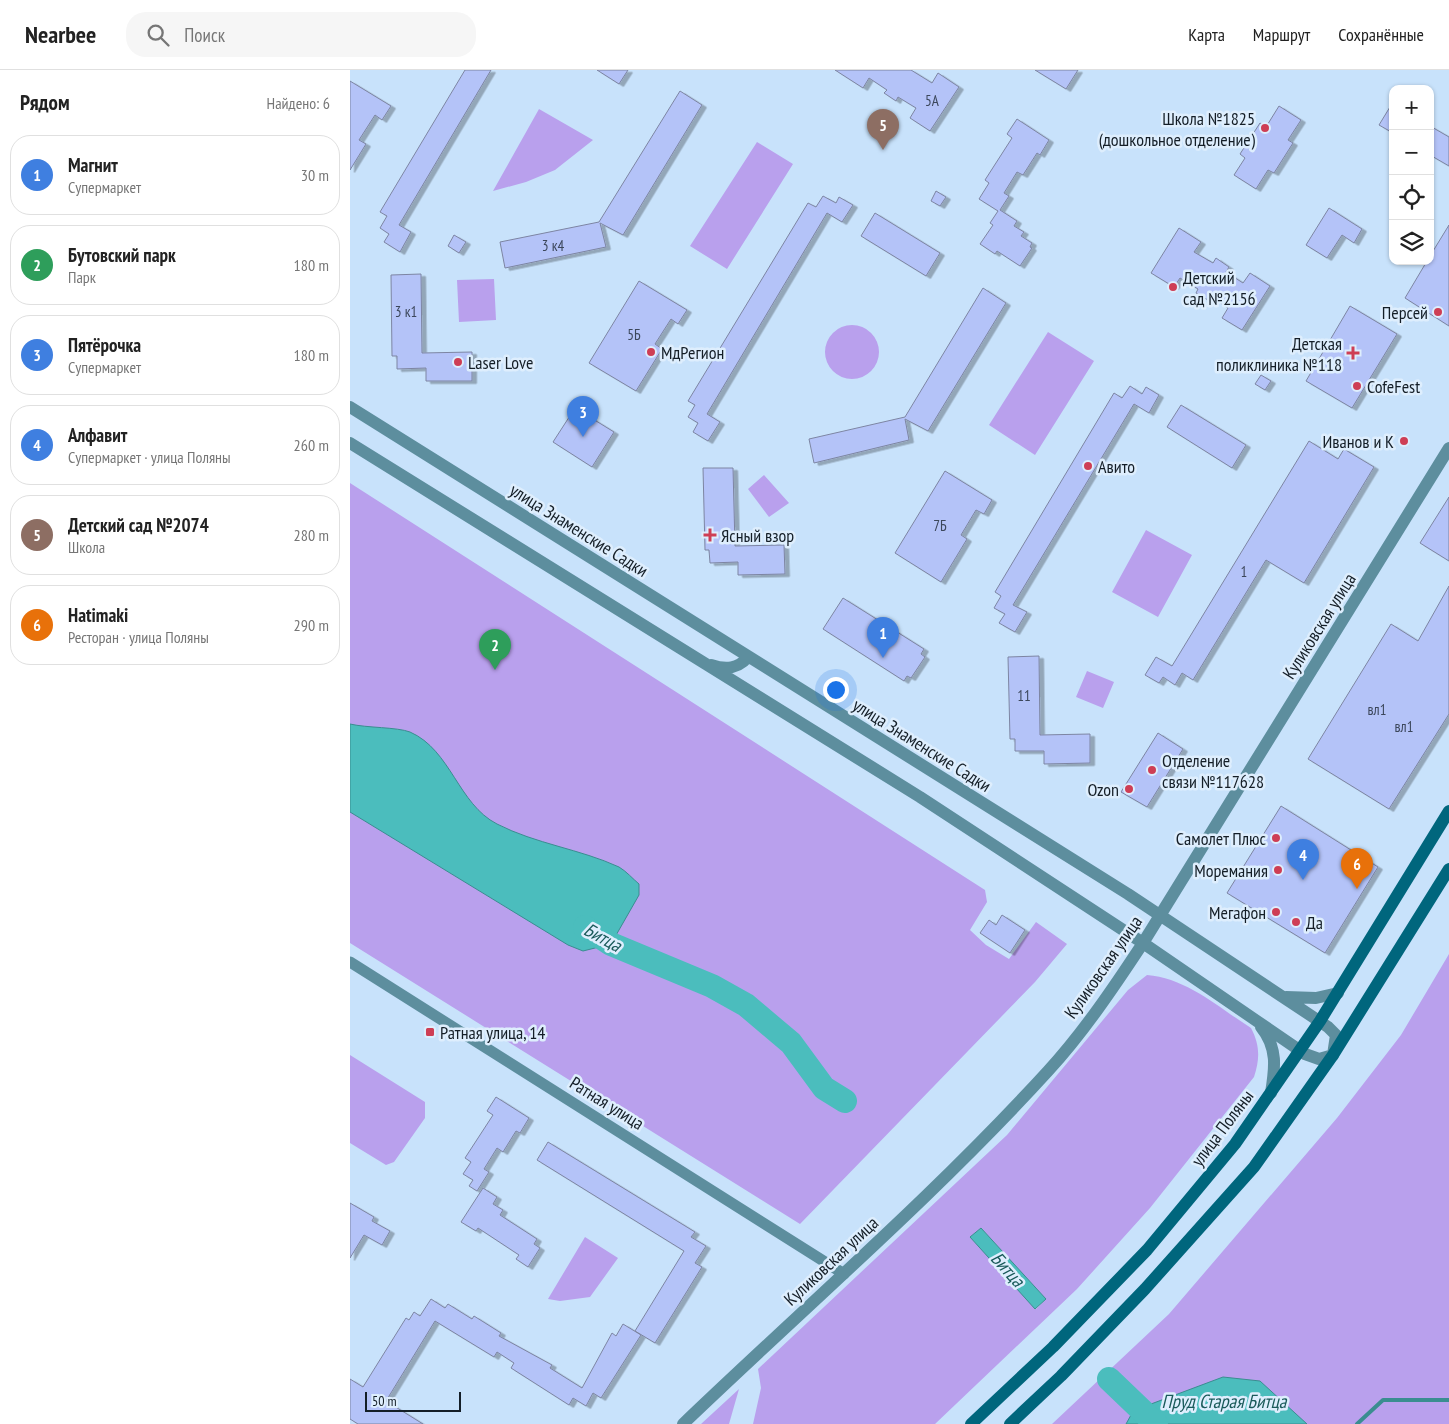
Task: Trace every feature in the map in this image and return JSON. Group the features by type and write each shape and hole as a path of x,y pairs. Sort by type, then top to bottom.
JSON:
{"main road":[{"name":"улица Поляны","path":"971,1424 1053,1347 1147,1250 1235,1144 1338,993 1449,811"},
{"path":"1010,1424 1061,1376 1145,1289 1254,1167 1333,1055 1449,869"}],"street":[{"name":"улица Знаменские Садки","path":"350,408 1161,915 1320,1021 1336,1035 1333,1055"},
{"path":"350,443 920,797 1143,943 1300,1051 1320,1059 1333,1055"},
{"name":"Куликовская улица","path":"683,1424 844,1274 972,1150 1049,1070 1113,988 1143,943 1449,448"},
{"path":"702,662 731,668 742,665 748,657"},
{"name":"Ратная улица","path":"350,962 844,1274"},
{"path":"1281,996 1316,998 1338,993"},
{"path":"1257,1021 1270,1038 1275,1056 1275,1070 1271,1093"}],"shaded area":[{"path":"539,109 593,140 555,170 526,182 493,191"},
{"path":"757,142 793,164 727,269 690,246"},
{"path":"494,279 496,320 459,322 457,280"},
{"path":"847,325 857,325 867,329 875,337 879,352 875,367 867,375 857,379 847,379 837,375 829,367 825,357 825,347 829,337 837,329"},
{"path":"1048,332 1094,361 1035,455 989,425"},
{"path":"764,475 789,503 769,517 748,489"},
{"path":"350,483 985,890 987,902 970,930 986,945 1009,959 1036,922 1067,944 1035,982 800,1224 350,943"},
{"path":"1146,530 1192,555 1158,617 1112,592"},
{"path":"1087,671 1114,682 1103,708 1076,697"},
{"path":"1449,954 1449,1424 1052,1424 1169,1314 1337,1118 1401,1035"},
{"path":"1147,975 1161,977 1188,988 1251,1028 1258,1052 1254,1077 1150,1208 1077,1289 935,1424 753,1424 761,1388 758,1369 1007,1135 1128,990","holes":["981,1228 1046,1299 1036,1309 970,1237"]},
{"path":"350,1055 425,1102 425,1118 394,1162 386,1165 350,1143"},
{"path":"585,1237 618,1258 590,1297 560,1301 548,1299"},
{"path":"739,1389 729,1424 701,1424"}],"water":[{"path":"350,724 410,732 424,740 435,751 473,804 497,824 527,837 604,861 619,867 627,873 639,884 639,895 611,944 583,951 568,945 350,812"},
{"path":"981,1228 1046,1299 1035,1309 970,1237"},
{"name":"Пруд Старая Битца","path":"1118,1377 1143,1407 1223,1377 1260,1381 1307,1424 1126,1424 1131,1415 1105,1389"}],"building":[{"path":"465,70 491,70 399,225 411,232 400,252 384,242 389,234 380,228 387,216 380,212"},
{"path":"597,70 628,70 619,84"},
{"path":"835,70 911,70 932,83 938,73 959,87 930,131 910,118 916,108 898,97 896,101 884,93 887,90 869,78 863,88"},
{"path":"1035,70 1078,70 1066,89"},
{"path":"350,81 391,106 382,120 375,115 359,140 366,144 350,170"},
{"path":"680,91 702,105 623,235 600,223 606,247 505,268 500,242 599,222"},
{"path":"1279,106 1301,120 1288,140 1293,143 1274,173 1268,170 1256,189 1234,175 1245,158 1240,154 1260,123 1266,127"},
{"path":"1389,109 1389,131 1379,125"},
{"path":"1017,119 1049,140 1040,155 1037,153 1023,175 1017,172 1004,193 1009,196 1000,210 1017,221 1014,226 1024,232 1021,236 1032,243 1030,247 1032,248 1020,266 997,251 995,254 980,244 993,225 990,223 998,211 979,199 989,183 985,180 1012,138 1007,134"},
{"path":"1434,128 1449,137 1449,166 1434,157"},
{"path":"936,191 946,197 940,206 931,201"},
{"path":"823,196 836,203 839,197 853,205 842,222 827,213 707,414 720,422 708,441 693,432 698,423 688,417 695,405 688,401 808,203 816,207"},
{"path":"1329,208 1362,229 1354,243 1342,235 1327,258 1306,245"},
{"path":"875,213 940,253 926,276 861,236"},
{"path":"1449,225 1449,326 1405,298 1425,265 1434,265 1434,249"},
{"path":"1179,228 1201,242 1194,252 1213,263 1216,258 1229,267 1226,272 1243,283 1250,273 1270,286 1242,330 1222,318 1228,308 1210,296 1208,300 1196,293 1198,289 1180,278 1174,287 1151,273"},
{"path":"454,235 466,242 459,253 448,246"},
{"path":"421,274 422,353 472,352 472,381 426,381 426,368 397,369 397,356 392,356 391,275"},
{"path":"639,281 687,310 678,324 671,319 655,344 662,349 636,391 589,363"},
{"path":"983,288 1006,303 928,431 905,419 909,440 814,463 809,439 905,417"},
{"path":"1350,306 1397,334 1352,408 1306,381"},
{"path":"1261,375 1271,381 1265,390 1255,384"},
{"path":"1130,386 1142,394 1146,387 1159,395 1149,413 1134,404 1013,605 1027,612 1015,632 999,623 1005,614 994,608 1001,596 995,592 1114,393 1122,398"},
{"path":"1181,405 1246,445 1232,468 1167,427"},
{"path":"575,408 614,432 592,467 553,442"},
{"path":"1309,441 1338,459 1344,449 1374,467 1304,583 1266,560 1193,680 1182,673 1175,685 1163,677 1159,683 1145,675 1156,657 1172,666"},
{"path":"703,468 733,468 735,546 784,545 785,574 738,575 738,562 710,563 709,550 705,550"},
{"path":"945,471 992,500 984,514 976,510 961,535 967,539 941,582 895,553"},
{"path":"1449,497 1449,561 1420,543"},
{"path":"1449,586 1449,714 1389,809 1308,759 1391,624 1418,641"},
{"path":"843,598 924,649 921,654 925,657 911,678 907,676 904,681 823,629"},
{"path":"1039,656 1040,735 1090,734 1090,763 1044,764 1044,751 1015,751 1015,739 1010,739 1008,657"},
{"name":"Отделение связи №117628","path":"1158,733 1183,749 1147,807 1121,792"},
{"path":"1281,806 1378,867 1325,953 1227,893"},
{"path":"1002,915 1025,930 1010,953 980,933 989,920 996,925"},
{"path":"496,1097 529,1118 520,1133 516,1131 503,1152 497,1148 484,1169 489,1172 477,1191 469,1186 473,1180 463,1174 471,1162 465,1158 493,1115 487,1111"},
{"path":"548,1142 695,1232 691,1237 706,1246 695,1263 702,1267 655,1343 635,1331 684,1251 537,1160"},
{"path":"483,1188 497,1197 493,1204 503,1210 500,1215 537,1239 534,1244 540,1248 528,1267 516,1259 519,1255 478,1228 476,1231 461,1222"},
{"path":"350,1203 374,1217 372,1221 390,1231 382,1245 364,1235 350,1258"},
{"path":"431,1299 445,1308 448,1304 472,1319 474,1316 501,1333 499,1336 552,1365 550,1368 582,1388 612,1333 616,1336 623,1324 641,1335 601,1398 593,1393 586,1406 573,1398 569,1405 511,1368 514,1363 497,1352 494,1357 435,1321 386,1401 423,1424 358,1424 350,1419 350,1379 363,1387 406,1318 409,1320 414,1312 420,1316"}],"waterway":[{"name":"Битца","path":"585,927 611,944 712,986 746,1005 791,1043 824,1088 845,1101"},
{"name":"Битца","path":"1109,1379 1156,1424"},
{"path":"1357,1424 1383,1400 1449,1400"}],"place":[{"name":"Школа №1825 (дошкольное отделение)","path":"1265,128"},
{"name":"Детский сад №2074","path":"883,150"},
{"name":"Детский сад №2156","path":"1173,287"},
{"name":"Персей","path":"1438,312"},
{"name":"МдРегион","path":"651,352"},
{"name":"Детская поликлиника №118","path":"1353,353"},
{"name":"Laser Love","path":"458,362"},
{"name":"CofeFest","path":"1357,386"},
{"name":"Пятёрочка","path":"583,437"},
{"name":"Иванов и К","path":"1404,441"},
{"name":"Авито","path":"1088,466"},
{"name":"Ясный взор","path":"710,535"},
{"name":"Магнит","path":"883,658"},
{"name":"Бутовский парк","path":"495,670"},
{"name":"Отделение связи №117628","path":"1152,770"},
{"name":"Ozon","path":"1129,789"},
{"name":"Самолет Плюс","path":"1276,838"},
{"name":"Моремания","path":"1278,870"},
{"name":"Алфавит","path":"1303,880"},
{"name":"Hatimaki","path":"1357,889"},
{"name":"Мегафон","path":"1276,912"},
{"name":"Да","path":"1296,922"},
{"name":"Ратная улица, 14","path":"430,1032"}]}
